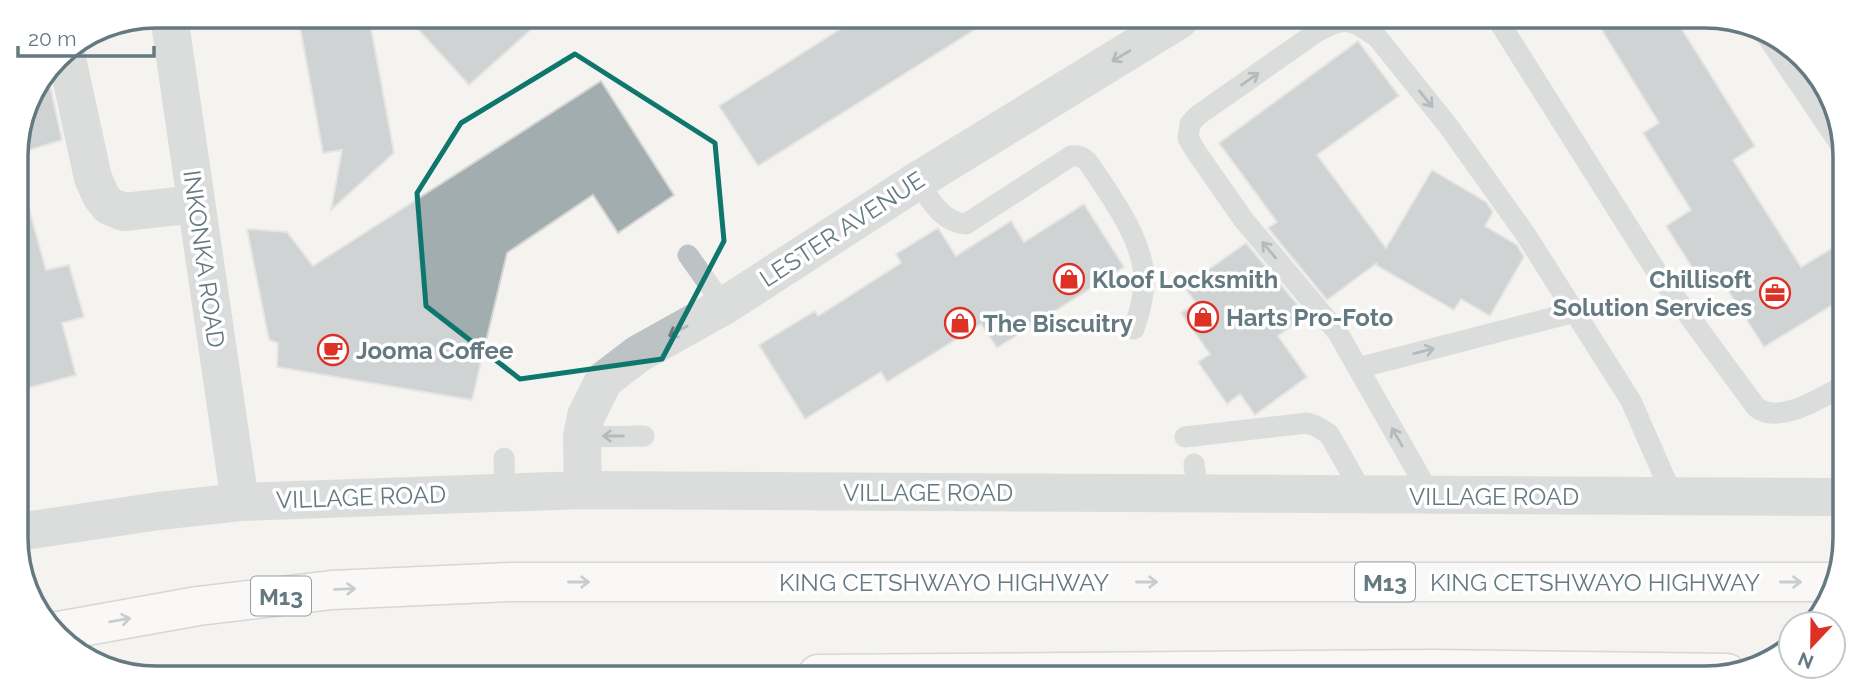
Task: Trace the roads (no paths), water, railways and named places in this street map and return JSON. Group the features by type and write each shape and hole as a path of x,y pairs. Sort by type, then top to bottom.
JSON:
{"highway":[{"name":"KING CETSHWAYO HIGHWAY","path":"67,630 198,607 332,590 511,582 1825,582"}],"street":[{"name":"INKONKA ROAD","path":"171,28 240,502"},
{"name":"LESTER AVENUE","path":"583,490 582,436 586,416 604,380 638,354 724,306 917,181 1166,28"},
{"path":"68,63 93,178 109,206 124,212 196,204"},
{"name":"VILLAGE ROAD","path":"28,531 159,511 505,475 583,490 1196,479 1363,494 1431,496 1833,497"}],"lane":[{"path":"1325,28 1197,116 1190,124 1188,138 1243,219 1338,333 1431,496"},
{"path":"1363,28 1377,37 1457,138 1526,235 1631,401 1673,497"},
{"path":"1503,28 1658,274 1756,407 1762,412 1777,414 1810,405 1833,392"},
{"path":"1775,49 1830,130"},
{"path":"917,181 947,219 966,224 1071,156 1082,157 1121,211 1142,258 1143,298 1134,329"},
{"path":"688,255 724,306"},
{"path":"1358,368 1575,312"},
{"path":"1185,437 1307,424 1316,426 1329,434 1363,494"},
{"path":"582,436 644,436"}],"place":[{"name":"Kloof Locksmith","path":"1069,279"},
{"name":"Chillisoft Solution Services","path":"1775,293"},
{"name":"Harts Pro-Foto","path":"1203,317"},
{"name":"The Biscuitry","path":"960,323"},
{"name":"Jooma Coffee","path":"333,350"}]}
